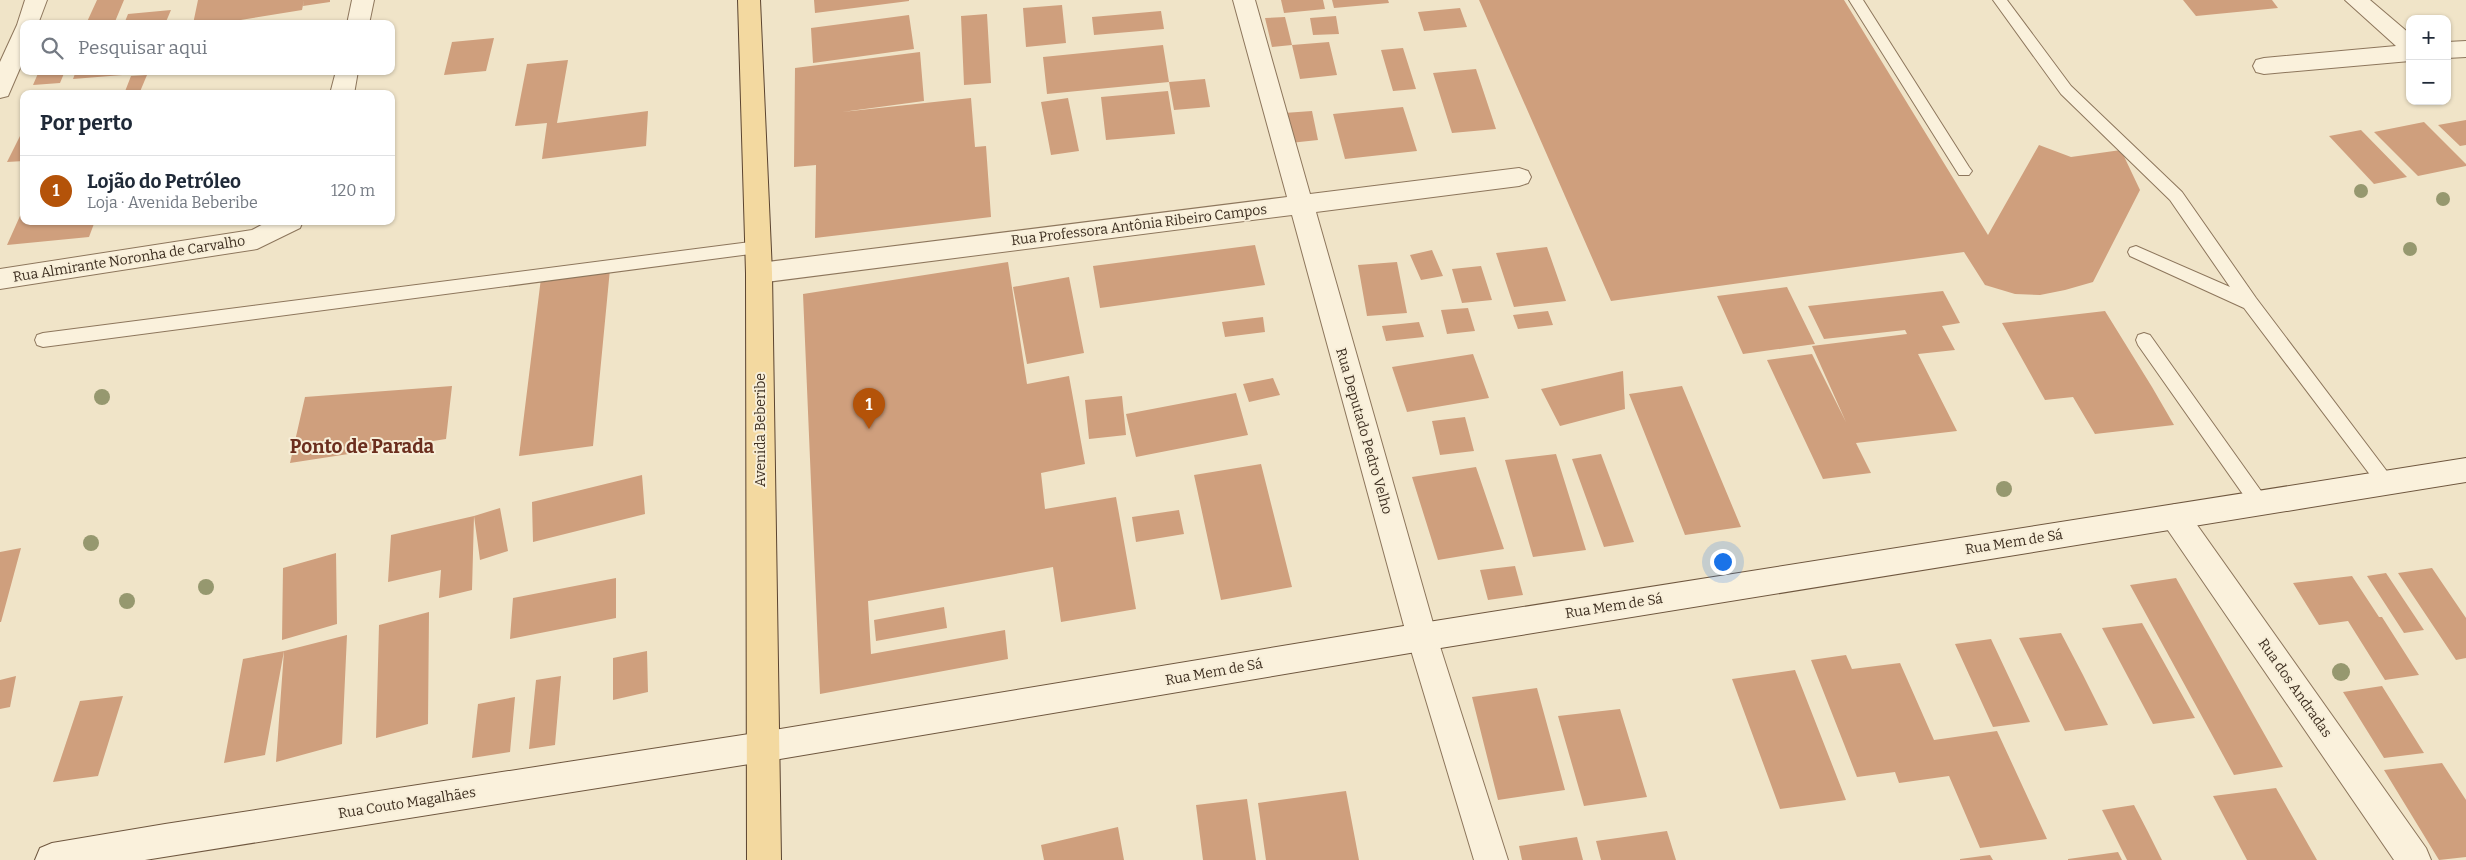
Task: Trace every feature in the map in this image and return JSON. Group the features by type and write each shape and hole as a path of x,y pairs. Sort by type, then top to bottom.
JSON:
{"main road":[{"name":"Avenida Beberibe","path":"749,0 758,260 764,860"}],"street":[{"path":"28,20 36,0"},
{"path":"359,20 363,0"},
{"name":"Rua Deputado Pedro Velho","path":"1244,0 1422,637 1491,860"},
{"path":"2356,0 2406,43"},
{"path":"0,90 20,41"},
{"path":"2451,50 2466,49"},
{"path":"2264,66 2406,53"},
{"path":"343,90 347,75"},
{"name":"Rua Professora Antônia Ribeiro Campos","path":"758,260 1300,205 1519,177"},
{"name":"Rua Almirante Noronha de Carvalho","path":"0,279 257,239 283,225"},
{"name":"Rua Mem de Sá","path":"762,748 1422,637 2466,470"},
{"name":"Rua dos Andradas","path":"2175,517 2414,860"},
{"name":"Rua Couto Magalhães","path":"52,860 163,850 762,748"}],"lane":[{"path":"1856,0 1964,171"},
{"path":"2000,0 2066,90 2097,121 2142,160 2176,196 2250,303 2386,483"},
{"path":"2136,252 2250,303"},
{"path":"43,340 758,260"},
{"path":"2144,340 2260,504"}],"building":[{"path":"97,0 124,0 116,20 88,20"},
{"path":"198,0 304,0 302,10 241,20 194,20"},
{"path":"304,0 330,0 330,2 303,6"},
{"path":"814,0 909,0 909,1 815,13"},
{"path":"1281,0 1323,0 1325,9 1284,13"},
{"path":"1332,0 1388,0 1389,3 1334,8"},
{"path":"1479,0 1844,0 1988,235 2039,145 2071,157 2121,150 2140,190 2093,282 2065,290 2040,295 2015,294 1985,285 1964,252 1611,301"},
{"path":"2183,0 2272,0 2278,8 2196,16"},
{"path":"1062,5 1066,43 1026,47 1023,8"},
{"path":"1460,8 1467,27 1424,31 1418,12"},
{"path":"171,10 167,20 126,20 128,14"},
{"path":"1161,11 1164,29 1094,35 1092,17"},
{"path":"987,14 991,83 964,85 961,16"},
{"path":"909,15 914,49 813,63 811,28"},
{"path":"1336,16 1339,34 1313,35 1310,18"},
{"path":"1285,17 1292,45 1272,47 1265,18"},
{"path":"494,38 486,71 444,75 452,42"},
{"path":"1329,42 1337,75 1300,79 1292,45"},
{"path":"1163,45 1169,82 1047,94 1043,57"},
{"path":"1403,48 1416,89 1393,91 1381,50"},
{"path":"920,52 924,101 842,112 971,98 975,147 986,146 991,217 815,238 816,165 794,167 795,68"},
{"path":"568,60 557,123 648,111 646,146 542,159 547,123 515,126 527,64"},
{"path":"1476,69 1496,129 1452,133 1433,73"},
{"path":"37,75 63,75 60,83 33,85"},
{"path":"74,75 122,75 73,79"},
{"path":"147,75 141,90 126,90 131,76"},
{"path":"1205,79 1210,107 1174,110 1169,82"},
{"path":"1168,91 1175,134 1106,140 1101,97"},
{"path":"1068,98 1079,151 1051,155 1041,102"},
{"path":"1403,107 1417,151 1345,159 1333,114"},
{"path":"1312,111 1318,140 1290,143 1284,113"},
{"path":"2466,120 2466,145 2460,146 2438,125"},
{"path":"2424,122 2466,166 2418,176 2374,132"},
{"path":"2361,130 2407,177 2374,184 2329,136"},
{"path":"20,136 20,161 7,162"},
{"path":"20,216 20,225 94,225 89,237 7,245"},
{"path":"1255,245 1265,285 1100,308 1093,266"},
{"path":"1547,247 1566,301 1514,307 1496,253"},
{"path":"1432,250 1443,276 1421,280 1410,255"},
{"path":"1008,262 1027,384 1069,376 1085,464 1041,473 1045,509 1116,497 1136,609 1061,622 1053,567 868,601 871,654 1005,630 1008,659 820,694 803,294"},
{"path":"1397,262 1407,313 1367,316 1358,265"},
{"path":"1481,266 1492,300 1462,303 1452,269"},
{"path":"610,269 593,446 519,456 541,278"},
{"path":"1069,277 1084,353 1027,364 1013,287"},
{"path":"1787,287 1815,344 1743,354 1717,296"},
{"path":"1943,291 1960,323 1942,326 1955,350 1918,354 1957,431 1856,443 1871,473 1823,479 1767,360 1812,354 1846,422 1812,346 1907,334 1905,330 1824,339 1808,306"},
{"path":"1468,308 1475,331 1447,334 1441,310"},
{"path":"1548,311 1553,325 1518,329 1513,315"},
{"path":"2105,311 2174,425 2095,434 2073,397 2045,400 2002,323"},
{"path":"1263,317 1265,332 1225,337 1222,322"},
{"path":"1419,322 1424,337 1386,341 1382,326"},
{"path":"1473,354 1489,398 1407,412 1392,367"},
{"path":"1623,371 1625,409 1560,426 1541,389"},
{"path":"1273,378 1280,395 1249,402 1243,384"},
{"path":"452,386 446,439 290,463 305,397"},
{"path":"1682,386 1741,527 1685,535 1629,394"},
{"path":"1236,393 1248,435 1136,457 1126,414"},
{"path":"1122,396 1126,435 1089,439 1085,400"},
{"path":"1465,417 1474,451 1440,455 1432,421"},
{"path":"1556,454 1586,550 1533,557 1505,460"},
{"path":"1601,454 1634,542 1604,547 1572,459"},
{"path":"1261,464 1292,587 1221,600 1194,475"},
{"path":"1476,467 1504,549 1438,560 1412,477"},
{"path":"642,475 645,514 533,542 532,502"},
{"path":"500,508 508,551 480,560 474,516"},
{"path":"1179,510 1184,534 1136,542 1132,517"},
{"path":"474,516 472,590 439,598 441,570 388,582 391,535"},
{"path":"21,548 1,622 0,622 0,552"},
{"path":"336,553 337,624 282,640 283,568"},
{"path":"1515,566 1523,595 1488,600 1480,570"},
{"path":"2432,568 2466,618 2466,658 2456,660 2398,573"},
{"path":"2386,573 2424,630 2404,633 2367,576"},
{"path":"2352,576 2379,617 2382,617 2419,675 2385,680 2348,621 2319,625 2293,583"},
{"path":"616,578 616,618 510,639 513,598"},
{"path":"2176,578 2283,767 2234,775 2130,585"},
{"path":"944,607 947,628 876,641 874,620"},
{"path":"429,612 428,724 376,738 379,625"},
{"path":"2142,623 2195,718 2153,724 2102,628"},
{"path":"2061,633 2108,725 2065,731 2019,638"},
{"path":"347,635 342,744 276,762 284,651"},
{"path":"1991,639 2030,722 1993,727 1955,644"},
{"path":"284,651 265,755 224,763 243,659"},
{"path":"647,651 648,692 613,700 613,658"},
{"path":"1846,655 1852,669 1900,663 1934,740 1997,731 2047,839 1980,848 1949,776 1899,783 1895,772 1857,777 1811,660"},
{"path":"1795,670 1846,800 1780,809 1732,679"},
{"path":"16,676 10,707 0,709 0,680"},
{"path":"561,676 555,745 529,749 536,680"},
{"path":"2382,686 2424,753 2384,758 2343,692"},
{"path":"1537,688 1565,790 1498,800 1472,697"},
{"path":"123,696 98,776 53,782 80,701"},
{"path":"515,697 510,752 472,758 478,704"},
{"path":"1620,709 1647,797 1584,806 1558,716"},
{"path":"2442,763 2466,800 2466,857 2439,860 2384,770"},
{"path":"2276,788 2317,860 2247,860 2213,796"},
{"path":"1346,791 1359,860 1266,860 1258,803"},
{"path":"1247,799 1256,860 1203,860 1196,805"},
{"path":"2134,805 2162,860 2127,860 2102,810"},
{"path":"1118,827 1124,860 1044,860 1041,845"},
{"path":"1667,831 1676,860 1601,860 1596,841"},
{"path":"1577,837 1583,860 1522,860 1519,846"},
{"path":"2118,852 2122,860 2068,860 2068,859"},
{"path":"1990,855 1993,860 1960,860 1960,859"}],"place":[{"name":"Lojão do Petróleo","path":"869,429"}],"district":[{"name":"Ponto de Parada","path":"362,446"}]}
